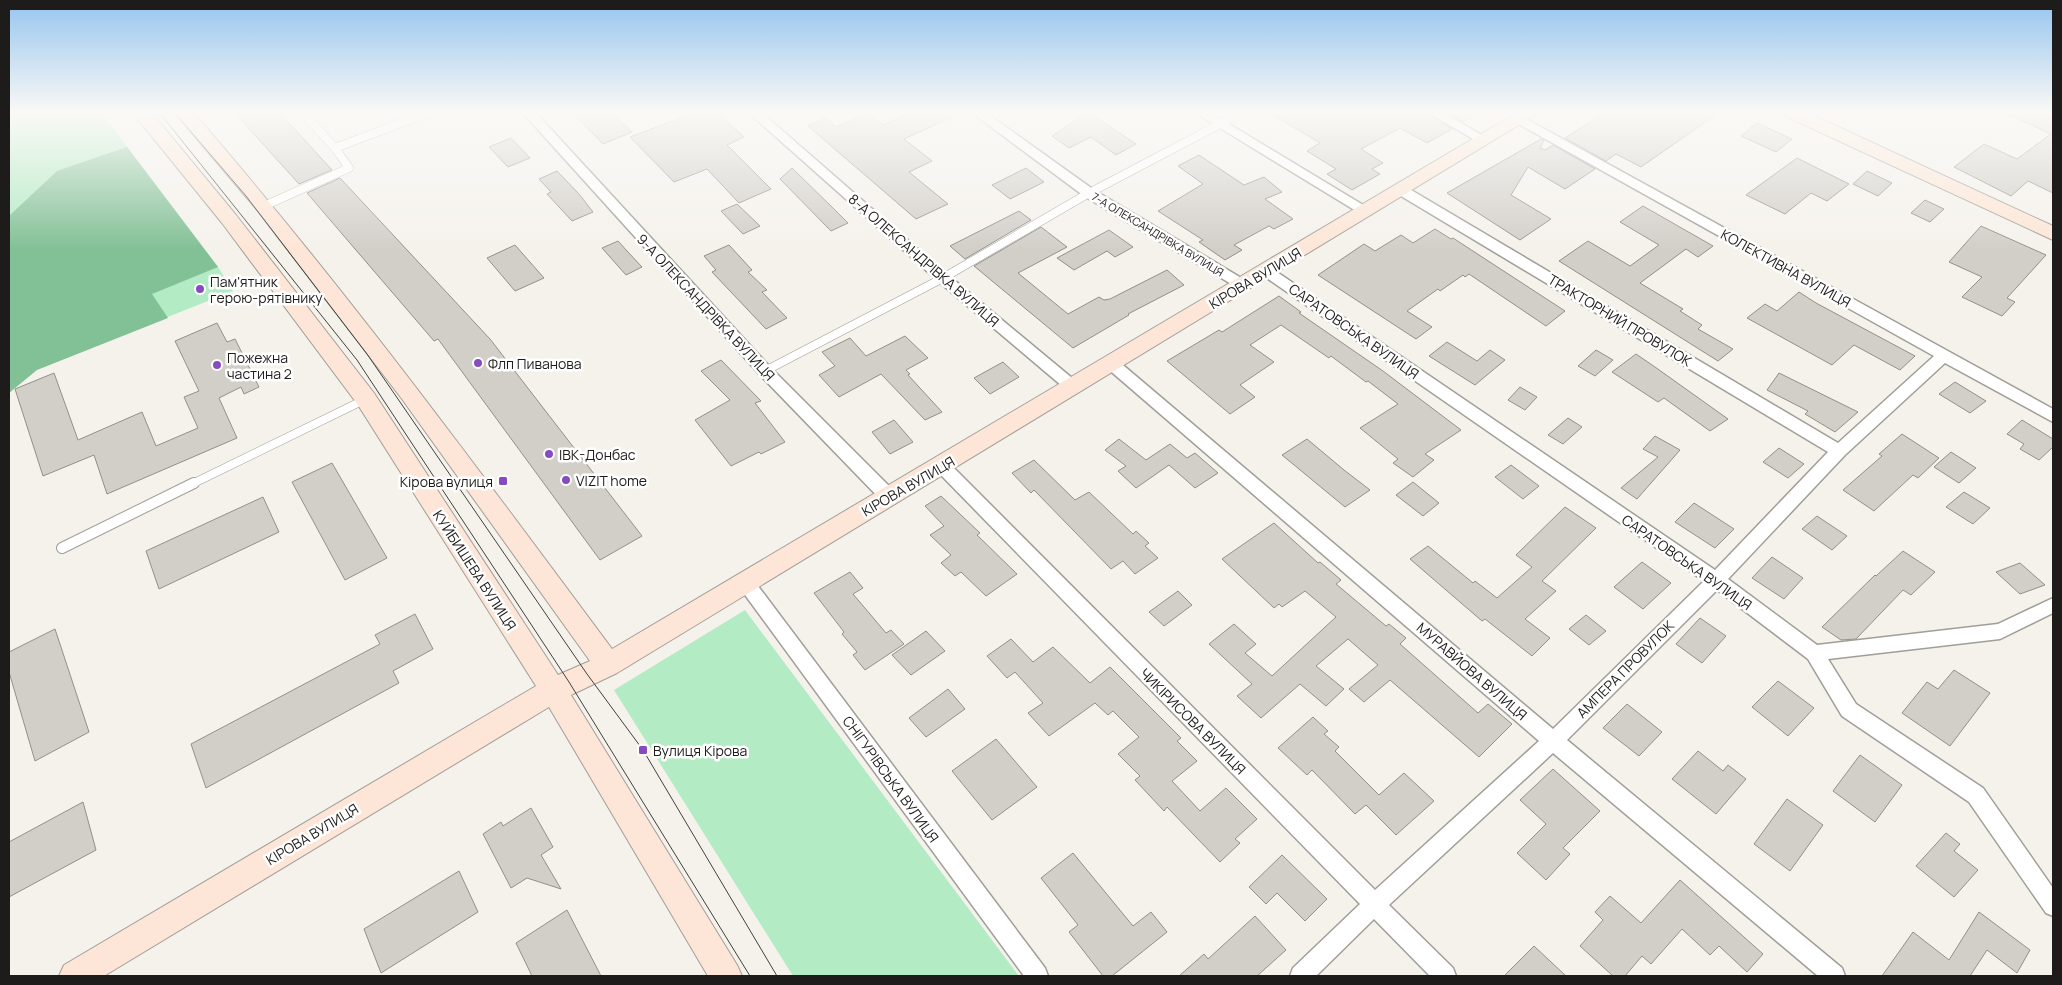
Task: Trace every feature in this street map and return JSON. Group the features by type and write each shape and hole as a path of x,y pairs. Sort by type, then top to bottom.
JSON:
{"main road":[{"name":"КУЙБИШЕВА ВУЛИЦЯ","path":"179,158 229,219 366,400 553,690 726,976"},
{"path":"223,158 264,206 410,393 608,665"},
{"name":"КІРОВА ВУЛИЦЯ","path":"75,976 553,690 608,665 1454,158"},
{"path":"1889,158 2053,234"}],"street":[{"name":"9-А ОЛЕКСАНДРІВКА ВУЛИЦЯ","path":"570,158 765,371 889,497"},
{"name":"8-А ОЛЕКСАНДРІВКА ВУЛИЦЯ","path":"806,158 943,278 1073,386"},
{"name":"7-А ОЛЕКСАНДРІВКА ВУЛИЦЯ","path":"1041,158 1089,193 1243,284"},
{"path":"1275,158 1366,211"},
{"name":"КОЛЕКТИВНА ВУЛИЦЯ","path":"1598,158 1942,356 2053,416"},
{"name":"ТРАКТОРНИЙ ПРОВУЛОК","path":"1401,190 1839,451"},
{"name":"САРАТОВСЬКА ВУЛИЦЯ","path":"1266,271 1716,580 1814,653 1849,710 1976,795 2053,906"},
{"name":"АМПЕРА ПРОВУЛОК","path":"1301,976 1374,905 1553,741 1716,580 1839,451 1942,356"},
{"name":"МУРАВЙОВА ВУЛИЦЯ","path":"1112,364 1553,741 1834,976"},
{"name":"ЧИКІРИСОВА ВУЛИЦЯ","path":"942,466 1445,976"},
{"name":"СНІГУРІВСЬКА ВУЛИЦЯ","path":"746,583 1037,976"},
{"path":"1814,653 2000,631 2053,605"}],"lane":[{"path":"264,206 348,168 341,158"},
{"path":"765,371 943,278 1089,193 1156,158"},
{"path":"62,548 366,400"}],"green space":[{"path":"9,158 136,158 218,267 233,291 37,369 9,393"},
{"path":"95,158 135,158 218,267 152,294 168,318 37,370 9,393 9,216 57,171"},
{"path":"745,610 1019,976 793,976 614,690"}],"building":[{"path":"275,158 321,158 332,170 299,184"},
{"path":"499,158 530,158 508,167"},
{"path":"651,158 740,158 771,189 739,203 707,169 674,182"},
{"path":"845,158 928,158 932,161 909,172 948,204 916,219"},
{"path":"1193,158 1203,158 1244,185 1264,177 1282,192 1265,199 1293,219 1274,229 1269,226 1234,245 1242,250 1225,260 1199,242 1203,240 1158,211 1203,184 1178,166"},
{"path":"1318,158 1375,158 1383,163 1372,169 1380,174 1352,190 1327,174 1336,169"},
{"path":"1508,158 1576,158 1595,169 1565,189 1528,167 1511,195 1551,219 1520,240 1447,193"},
{"path":"1624,158 1654,158 1641,167"},
{"path":"1797,158 1849,184 1827,201 1811,193 1785,214 1746,195"},
{"path":"1966,158 2053,158 2053,193 2028,181 2011,196 1954,167"},
{"path":"792,168 848,223 831,231 780,179"},
{"path":"1026,168 1044,182 1010,199 992,185"},
{"path":"557,171 593,212 572,221 547,194 551,192 539,179"},
{"path":"1867,171 1892,183 1878,196 1853,184"},
{"path":"340,178 490,339 642,536 600,560 438,339 434,341 307,193"},
{"path":"1925,200 1944,209 1930,222 1911,213"},
{"path":"737,204 760,226 743,234 721,211"},
{"path":"1643,206 1713,246 1698,257 1686,249 1640,283 1683,309 1680,311 1702,325 1698,329 1733,349 1718,361 1559,261 1588,241 1630,266 1659,245 1620,222"},
{"path":"1019,211 1031,220 965,259 950,246"},
{"path":"1981,226 2046,255 2007,298 2015,302 2002,316 1962,297 1982,277 1949,262"},
{"path":"1041,227 1067,247 1018,273 1068,314 1099,297 1104,300 1110,299 1167,270 1184,285 1128,314 1073,348 974,266"},
{"path":"1435,229 1451,239 1453,238 1565,311 1546,326 1469,274 1465,277 1463,275 1440,291 1438,289 1407,311 1432,327 1416,339 1318,275 1364,244 1375,251 1401,235 1413,243"},
{"path":"1109,230 1133,247 1115,257 1107,251 1074,270 1057,258"},
{"path":"618,241 642,267 626,275 602,248"},
{"path":"515,245 544,278 515,291 487,258"},
{"path":"729,245 752,270 748,272 767,290 762,292 787,318 766,329 712,272 716,270 704,256"},
{"path":"1799,292 1915,356 1900,370 1854,345 1832,365 1747,318 1765,304 1777,311"},
{"path":"1279,296 1301,312 1299,313 1383,371 1461,430 1425,454 1434,460 1413,477 1393,463 1398,459 1360,428 1398,404 1331,356 1329,358 1281,325 1250,345 1274,362 1240,385 1255,397 1230,414 1167,361 1219,330 1222,332"},
{"path":"217,323 227,342 235,339 259,387 244,394 241,387 219,398 237,438 107,494 94,455 43,476 15,389 54,373 78,440 142,412 156,446 198,428 184,397 199,391 175,341"},
{"path":"905,336 928,358 906,370 910,374 908,375 942,412 925,420 881,374 839,397 819,375 835,366 822,352 850,338 866,356"},
{"path":"1447,342 1477,361 1490,350 1505,360 1475,385 1429,356"},
{"path":"1596,350 1613,360 1595,376 1578,366"},
{"path":"1636,354 1728,419 1710,431 1664,398 1658,402 1612,372"},
{"path":"721,360 761,401 755,403 785,442 731,466 695,420 730,400 701,371"},
{"path":"1003,362 1019,377 990,394 974,378"},
{"path":"1779,373 1858,412 1835,432 1805,414 1808,411 1767,390"},
{"path":"1955,382 1986,401 1970,413 1939,394"},
{"path":"1520,387 1537,397 1525,410 1508,400"},
{"path":"1568,418 1582,427 1563,444 1548,435"},
{"path":"894,420 913,442 890,454 872,432"},
{"path":"2022,420 2053,439 2053,447 2039,460 2020,449 2024,444 2007,434"},
{"path":"1902,434 1939,458 1918,478 1913,475 1874,511 1843,490 1882,456 1879,454"},
{"path":"1655,436 1680,450 1637,499 1621,488 1658,457 1643,449"},
{"path":"1119,439 1146,460 1170,444 1187,458 1195,453 1218,473 1195,488 1169,465 1136,488 1118,471 1126,466 1105,450"},
{"path":"1307,439 1370,490 1345,507 1282,455"},
{"path":"1779,448 1804,464 1788,478 1763,462"},
{"path":"1951,452 1976,468 1959,483 1934,467"},
{"path":"1034,460 1075,500 1089,492 1133,534 1136,531 1149,543 1145,546 1158,558 1135,574 1123,561 1111,569 1034,490 1031,493 1012,473"},
{"path":"332,463 387,558 345,580 292,482"},
{"path":"1511,465 1539,486 1523,499 1495,477"},
{"path":"1413,482 1439,503 1423,516 1396,495"},
{"path":"1964,492 1990,508 1973,524 1946,507"},
{"path":"941,496 980,533 977,535 1017,574 986,596 961,572 955,576 941,563 951,555 930,535 944,526 925,506"},
{"path":"263,497 279,532 159,589 146,551"},
{"path":"1694,503 1734,529 1715,548 1675,522"},
{"path":"1565,507 1596,528 1542,581 1556,591 1525,619 1550,638 1532,656 1485,619 1482,621 1410,559 1428,546 1473,583 1475,581 1497,598 1532,567 1516,555"},
{"path":"1817,516 1847,536 1832,550 1802,529"},
{"path":"1274,523 1318,563 1320,562 1341,580 1336,584 1386,626 1389,624 1406,638 1400,644 1478,713 1488,704 1512,724 1479,757 1390,680 1364,702 1349,689 1378,665 1348,639 1316,666 1344,689 1326,706 1300,684 1261,718 1237,696 1252,684 1209,644 1234,624 1256,644 1245,653 1272,676 1336,617 1305,591 1282,607 1279,604 1274,608 1222,559"},
{"path":"1903,551 1935,572 1911,595 1903,590 1856,639 1841,640 1822,627 1875,575"},
{"path":"1772,557 1803,578 1784,599 1752,578"},
{"path":"1642,562 1671,583 1643,609 1614,587"},
{"path":"2020,563 2045,585 2020,594 1996,572"},
{"path":"850,572 863,588 853,594 886,633 891,630 904,644 865,670 853,655 857,652 842,634 844,632 814,593"},
{"path":"1178,591 1192,605 1164,626 1149,612"},
{"path":"415,614 433,649 393,671 399,683 206,788 191,744 380,644 375,635"},
{"path":"1586,615 1606,631 1589,645 1569,629"},
{"path":"1700,618 1726,636 1702,663 1676,644"},
{"path":"55,629 89,732 35,761 9,672 9,652"},
{"path":"926,631 945,651 911,675 892,655"},
{"path":"1011,639 1033,662 1053,647 1090,683 1110,667 1181,738 1177,741 1197,761 1172,781 1200,811 1226,788 1257,819 1235,839 1240,843 1220,862 1167,807 1164,811 1135,780 1140,776 1118,754 1139,737 1113,711 1108,715 1095,703 1049,736 1028,713 1043,703 1015,672 1007,678 987,656"},
{"path":"1954,670 1990,693 1950,746 1902,713 1927,682 1938,689"},
{"path":"1778,681 1814,708 1788,736 1752,707"},
{"path":"948,689 965,709 926,737 909,718"},
{"path":"1627,704 1662,732 1639,756 1603,728"},
{"path":"1313,717 1328,731 1324,734 1339,747 1335,751 1379,795 1404,773 1434,801 1396,835 1366,805 1355,814 1312,770 1307,775 1278,748"},
{"path":"996,739 1037,787 992,820 952,771"},
{"path":"1698,751 1723,771 1728,765 1746,779 1716,814 1672,779"},
{"path":"1860,755 1902,785 1875,822 1833,791"},
{"path":"1553,769 1600,811 1563,848 1570,854 1546,880 1517,853 1546,824 1520,800"},
{"path":"1787,799 1823,825 1790,871 1754,844"},
{"path":"83,802 96,850 9,897 9,842"},
{"path":"531,808 553,847 541,855 561,889 527,878 511,888 483,834 501,822 503,826"},
{"path":"1946,833 1960,844 1954,851 1978,870 1954,897 1916,866"},
{"path":"1073,853 1133,926 1151,912 1167,932 1112,976 1103,976 1069,932 1078,925 1041,878"},
{"path":"1282,855 1327,899 1305,921 1277,893 1266,904 1249,887"},
{"path":"459,871 478,912 381,973 364,929"},
{"path":"1680,880 1763,954 1747,972 1719,946 1710,955 1682,929 1651,964 1642,956 1625,976 1613,976 1580,946 1603,920 1595,912 1610,896 1641,923"},
{"path":"567,910 601,976 532,976 516,943"},
{"path":"1979,912 2030,950 2017,973 1987,950 1970,976 1882,976 1913,932 1949,960"},
{"path":"1255,916 1286,950 1257,976 1179,976 1204,954 1208,959"},
{"path":"1534,946 1566,976 1504,976"}],"tram line":[{"path":"196,158 357,360 569,682 750,976"},
{"path":"213,158 246,196 367,354 587,674 643,750 777,976"}],"place":[{"name":"Пам'ятник герою-рятівнику","path":"200,289"},
{"name":"Флп Пиванова","path":"478,363"},
{"name":"Пожежна частина 2","path":"217,365"},
{"name":"ІВК-Донбас","path":"549,454"},
{"name":"VIZIT home","path":"566,480"},
{"name":"Кірова вулиця","path":"503,481"},
{"name":"Вулиця Кірова","path":"643,750"}]}
